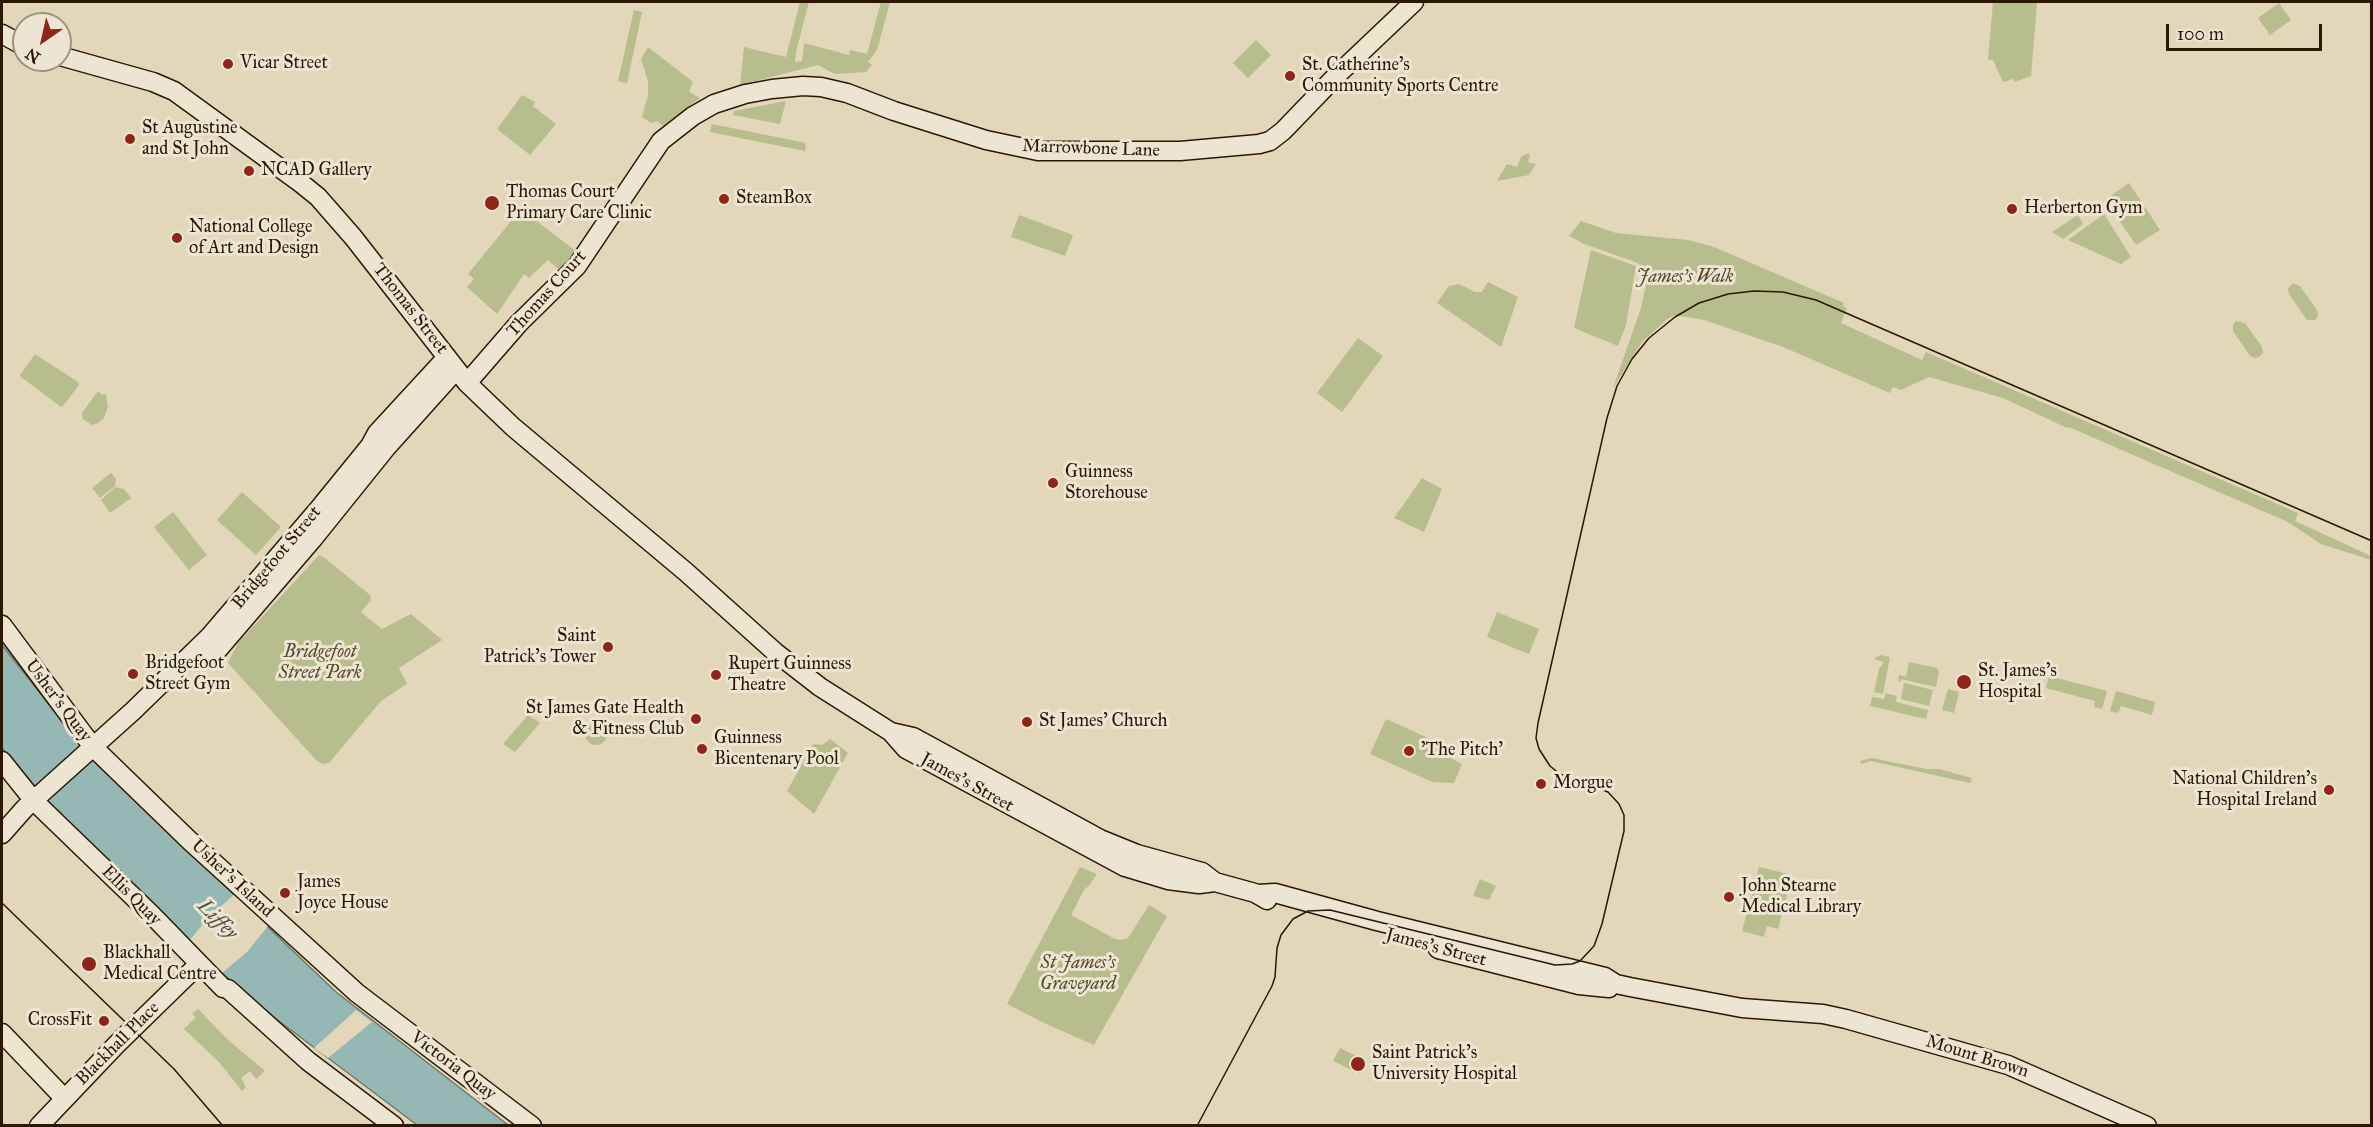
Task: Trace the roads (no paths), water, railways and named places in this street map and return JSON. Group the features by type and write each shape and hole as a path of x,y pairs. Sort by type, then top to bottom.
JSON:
{"main road":[{"name":"Marrowbone Lane","path":"662,141 693,116 714,104 745,94 803,86 840,92 957,131 1038,152 1200,151 1259,144 1270,141 1284,131 1330,82 1414,2"},
{"name":"Thomas Street","path":"72,59 153,82 174,91 303,184 318,197 353,237 457,370 521,434 686,572 730,612"},
{"name":"Thomas Court","path":"457,370 519,323 577,266 662,141"},
{"name":"Bridgefoot Street","path":"2,834 36,799 90,750 205,653 312,540 386,448 457,370"},
{"name":"James's Street","path":"730,612 805,676 891,732 913,738 1100,839 1137,854 1203,872 1215,882 1258,894 1271,903 1302,914 1579,985 1605,989 1616,984 1742,1008 1800,1013"},
{"name":"Usher's Quay","path":"2,625 90,750"},
{"name":"Usher's Island","path":"90,750 326,967 374,1007"},
{"name":"Ellis Quay","path":"2,761 36,799 223,988 228,989 308,1061 394,1125"},
{"name":"Blackhall Place","path":"39,1125 199,964"},
{"name":"Victoria Quay","path":"374,1007 532,1125"},
{"name":"Mount Brown","path":"1800,1013 1823,1014 1846,1019 1995,1060 2045,1079 2147,1125"},
{"path":"2,1033 64,1098"}],"water":[{"name":"Liffey","path":"2,645 93,760 336,992 508,1125 417,1125 263,1009 222,973 32,788 2,748"}],"tram line":[{"path":"1197,1126 1272,986 1281,935 1293,919 1308,911 1330,910 1555,965 1580,961 1594,946 1602,924 1624,831 1624,815 1619,804 1608,792 1560,774 1550,766 1539,749 1536,738 1538,723 1607,418 1617,386 1632,359 1649,338 1675,317 1699,303 1728,294 1754,291 1783,292 1816,300 2372,541"},
{"path":"2,903 174,1069 223,1126"}],"place":[{"name":"Vicar Street","path":"228,64"},
{"name":"St. Catherine's Community Sports Centre","path":"1290,76"},
{"name":"St Augustine and St John","path":"130,139"},
{"name":"NCAD Gallery","path":"249,171"},
{"name":"SteamBox","path":"724,199"},
{"name":"Thomas Court Primary Care Clinic","path":"492,203"},
{"name":"Herberton Gym","path":"2012,209"},
{"name":"National College of Art and Design","path":"177,238"},
{"name":"Guinness Storehouse","path":"1053,483"},
{"name":"Saint Patrick's Tower","path":"608,647"},
{"name":"Bridgefoot Street Gym","path":"133,674"},
{"name":"Rupert Guinness Theatre","path":"716,675"},
{"name":"St. James's Hospital","path":"1964,682"},
{"name":"St James Gate Health & Fitness Club","path":"696,719"},
{"name":"St James' Church","path":"1027,722"},
{"name":"Guinness Bicentenary Pool","path":"702,749"},
{"name":"'The Pitch'","path":"1409,751"},
{"name":"Morgue","path":"1541,784"},
{"name":"National Children's Hospital Ireland","path":"2329,790"},
{"name":"James Joyce House","path":"285,893"},
{"name":"John Stearne Medical Library","path":"1729,897"},
{"name":"Blackhall Medical Centre","path":"89,964"},
{"name":"CrossFit","path":"104,1021"},
{"name":"Saint Patrick’s University Hospital","path":"1358,1064"}],"park label":[{"name":"James's Walk","path":"1685,278"},
{"name":"Bridgefoot Street Park","path":"320,663"},
{"name":"St James's Graveyard","path":"1078,974"}]}
